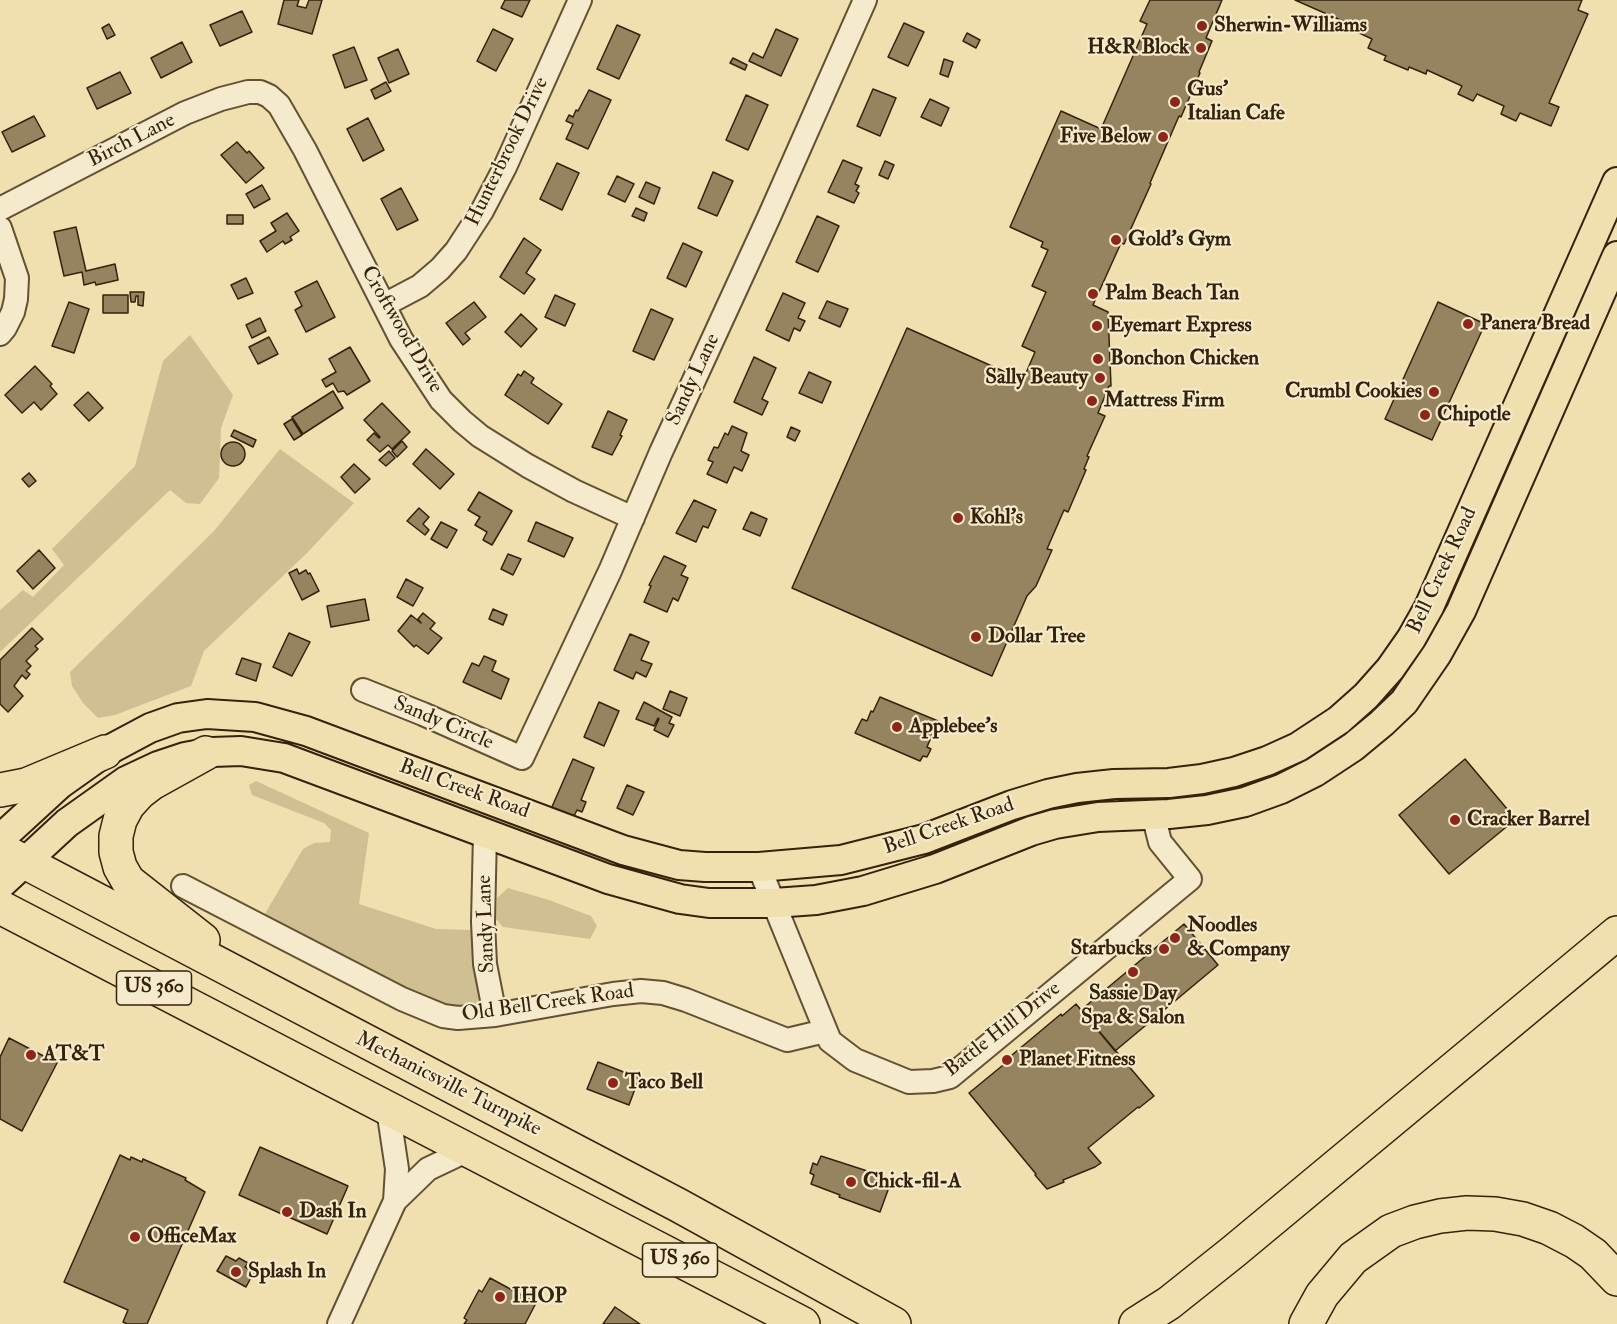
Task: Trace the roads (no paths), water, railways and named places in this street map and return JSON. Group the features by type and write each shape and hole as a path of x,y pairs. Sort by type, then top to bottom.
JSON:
{"highway":[{"path":"0,790 26,784 105,752"},
{"path":"206,753 152,783 128,805 120,820 116,836 116,852 120,867 128,881 140,891 273,994"},
{"name":"Mechanicsville Turnpike","path":"11,856 678,1205 894,1324"},
{"name":"US 360","path":"0,907 803,1324"},
{"path":"1136,1324 1169,1303 1233,1252 1617,933"},
{"path":"558,1197 775,1324"},
{"path":"678,1205 869,1297 919,1324"},
{"path":"1306,1324 1334,1278 1361,1251 1391,1231 1440,1216 1467,1213 1495,1214 1523,1219 1549,1228 1593,1254 1617,1279"}],"main road":[{"name":"Bell Creek Road","path":"0,839 60,784 105,752 143,731 178,718 207,714 255,717 306,731 623,850 655,860 705,867 759,867 841,860 924,839 1012,805 1067,790 1114,784 1169,783 1234,772 1267,761 1298,747 1339,720 1366,696 1412,639 1429,607 1617,182"},
{"name":"Bell Creek Road","path":"0,885 11,856 67,823 126,782 158,766 206,753 241,751 284,758 608,879 661,894 709,903 774,903 816,900 863,891 901,881 1055,824 1098,817 1208,810 1245,802 1281,789 1315,772 1353,747 1382,723 1404,702 1437,654 1461,611 1617,256"}],"street":[{"name":"Hunterbrook Drive","path":"384,305 420,286 440,269 456,251 482,211 505,166 580,0"},
{"name":"Sandy Lane","path":"522,758 610,572 865,0"},
{"name":"Birch Lane","path":"0,209 185,113 221,99 248,92 260,92 268,96"},
{"name":"Croftwood Drive","path":"268,96 279,105 305,150 384,305 422,372 441,400 480,436 528,466 574,491 633,518"},
{"path":"0,228 17,278 13,312 0,334"},
{"name":"Sandy Circle","path":"363,690 522,758"},
{"name":"Battle Hill Drive","path":"759,867 830,1041 855,1060 909,1082 929,1082 950,1077 1190,879 1160,842 1153,814"},
{"name":"Sandy Lane","path":"485,833 483,922 485,964 495,1015"},
{"name":"Old Bell Creek Road","path":"183,886 430,1012 458,1018 495,1015 641,991 663,993 686,1000 787,1040 825,1031"},
{"path":"339,1324 395,1201 397,1169 388,1109"},
{"path":"395,1201 428,1169 468,1150"}],"place":[{"name":"Sherwin-Williams","path":"1202,26"},
{"name":"H&R Block","path":"1201,48"},
{"name":"Gus' Italian Cafe","path":"1175,102"},
{"name":"Five Below","path":"1163,137"},
{"name":"Gold's Gym","path":"1116,240"},
{"name":"Palm Beach Tan","path":"1093,294"},
{"name":"Panera Bread","path":"1468,324"},
{"name":"Eyemart Express","path":"1097,326"},
{"name":"Bonchon Chicken","path":"1098,359"},
{"name":"Sally Beauty","path":"1100,378"},
{"name":"Crumbl Cookies","path":"1434,392"},
{"name":"Mattress Firm","path":"1092,401"},
{"name":"Chipotle","path":"1425,415"},
{"name":"Kohl's","path":"958,518"},
{"name":"Dollar Tree","path":"976,637"},
{"name":"Applebee's","path":"897,727"},
{"name":"Cracker Barrel","path":"1455,820"},
{"name":"Noodles & Company","path":"1175,938"},
{"name":"Starbucks","path":"1164,949"},
{"name":"Sassie Day Spa & Salon","path":"1133,972"},
{"name":"AT&T","path":"31,1055"},
{"name":"Planet Fitness","path":"1007,1060"},
{"name":"Taco Bell","path":"613,1083"},
{"name":"Chick-fil-A","path":"851,1182"},
{"name":"Dash In","path":"287,1212"},
{"name":"OfficeMax","path":"135,1237"},
{"name":"Splash In","path":"236,1272"},
{"name":"IHOP","path":"500,1297"}]}
